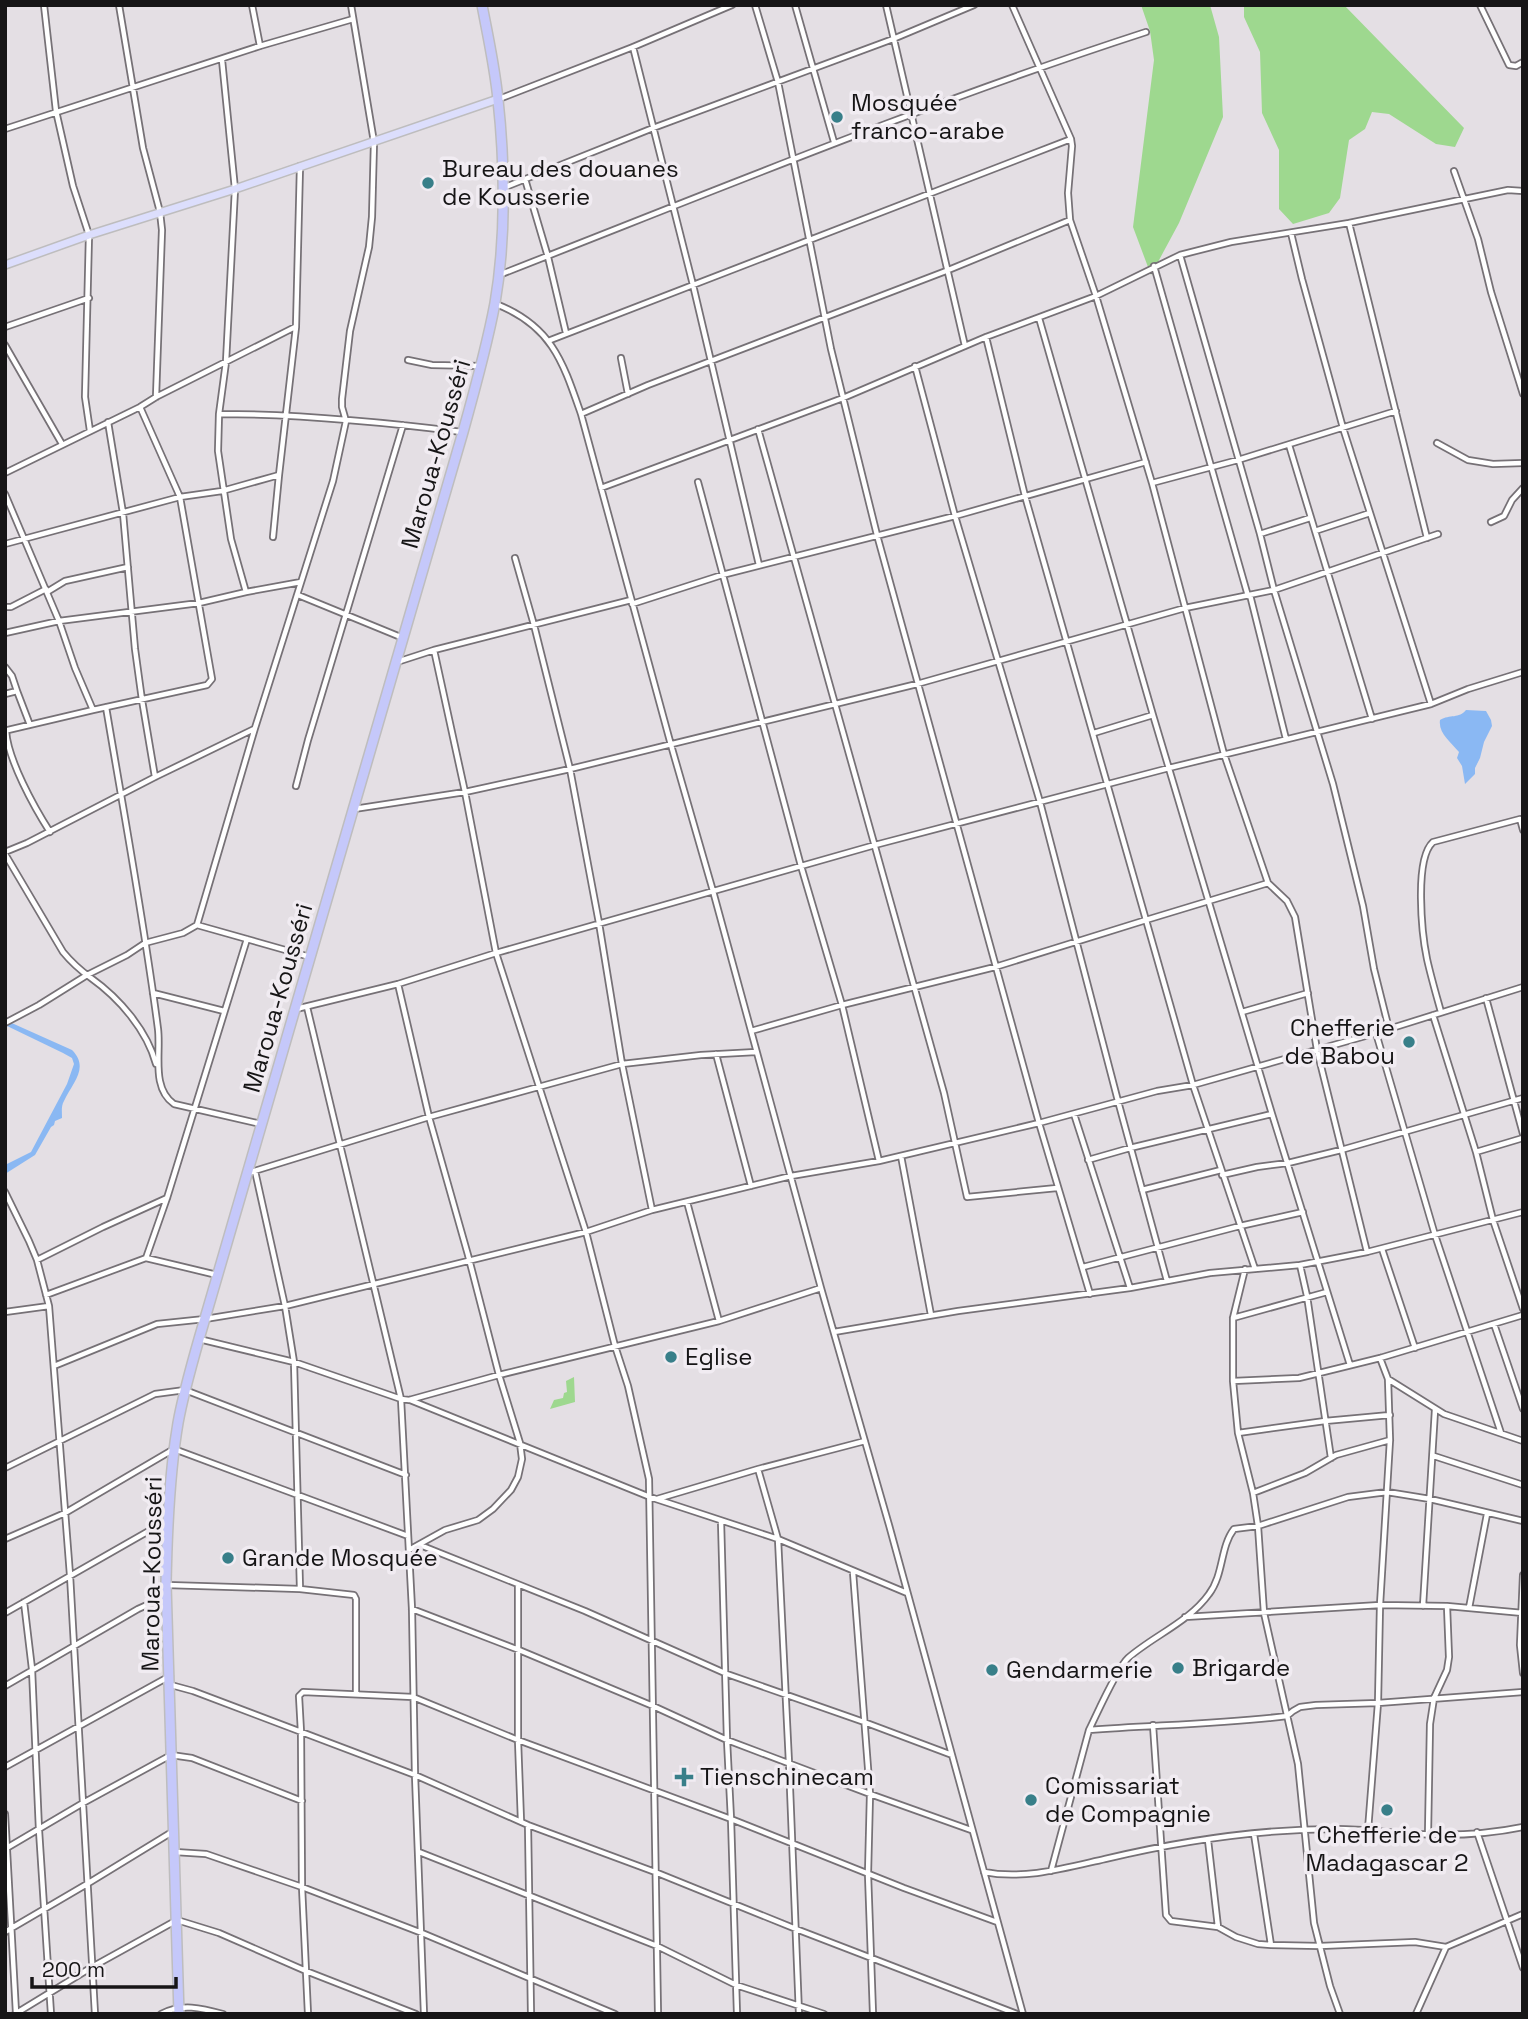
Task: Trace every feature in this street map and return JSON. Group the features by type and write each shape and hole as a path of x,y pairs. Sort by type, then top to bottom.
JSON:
{"highway":[{"name":"Maroua-Kousséri","path":"178,2011 166,1584 174,1449 199,1339 251,1172 262,1124 463,432 495,303 499,276 502,188 498,99 482,5"}],"main road":[{"path":"5,265 89,235 235,190 498,99"}],"street":[{"path":"44,5 56,111 73,186 89,235 85,397 90,431"},
{"path":"119,5 144,148 160,212 162,249 156,397"},
{"path":"252,5 260,47"},
{"path":"5,1023 145,943 183,933 197,925 255,728 333,481 346,421 342,399 350,331 369,247 374,142 351,5"},
{"path":"498,99 732,5"},
{"path":"755,5 778,82 825,318 877,535 1057,1188 1090,1294"},
{"path":"795,5 834,142"},
{"path":"886,5 965,346"},
{"path":"502,188 813,67 893,39 974,5"},
{"path":"1013,5 1071,139 1068,193 1070,219 1146,462 1224,754 1268,883 1287,901 1295,917 1317,1050 1367,1252"},
{"path":"1480,5 1509,65 1516,66 1523,62"},
{"path":"5,129 353,19"},
{"path":"499,276 834,142 1146,32"},
{"path":"633,47 759,565"},
{"path":"222,60 235,190 226,362 219,414 218,451 231,539 246,592"},
{"path":"548,341 1071,139"},
{"path":"273,537 296,327 300,166"},
{"path":"1454,171 1478,239 1491,292 1523,394"},
{"path":"525,179 566,332"},
{"path":"601,488 843,398 986,337 1096,296 1180,255 1231,242 1349,223 1508,190 1523,191"},
{"path":"581,414 946,271 1070,219"},
{"path":"1349,223 1427,538"},
{"path":"1291,233 1343,428 1430,704"},
{"path":"1180,255 1274,590 1349,843 1389,1029"},
{"path":"1154,266 1249,596 1286,739"},
{"path":"5,327 89,298"},
{"path":"495,303 527,320 548,341 566,369 581,414 1023,2014"},
{"path":"1039,318 1153,715 1350,1364"},
{"path":"5,473 296,327"},
{"path":"986,337 1025,496 1193,1085 1255,1269"},
{"path":"5,345 62,444"},
{"path":"621,358 628,394"},
{"path":"408,360 432,365 481,366"},
{"path":"915,366 955,516 1040,802 1167,1281"},
{"path":"50,832 33,805 6,735 8,730 207,685 212,679 180,497 140,407"},
{"path":"1152,483 1289,445 1396,411"},
{"path":"219,414 285,415 463,432"},
{"path":"108,422 123,513 131,611 155,777"},
{"path":"296,786 403,425"},
{"path":"758,429 944,1093 967,1197 1057,1188"},
{"path":"1437,443 1468,460 1493,464 1523,463"},
{"path":"1289,445 1372,719"},
{"path":"396,662 434,650 632,602 793,556 955,516 1146,462"},
{"path":"5,544 180,497 222,491 279,475"},
{"path":"698,482 801,866 842,1005 879,1161"},
{"path":"1491,522 1504,516 1512,500 1523,488"},
{"path":"5,494 60,621 75,668 93,710"},
{"path":"1314,531 1370,513"},
{"path":"1260,534 1310,518"},
{"path":"353,809 465,792 570,769 917,684 1185,608 1274,590 1438,534"},
{"path":"515,558 570,769 622,1064 652,1210"},
{"path":"5,607 11,607 65,581 128,567"},
{"path":"5,633 60,621 199,603 302,582"},
{"path":"297,595 404,638"},
{"path":"434,650 496,953 586,1232 646,1460 650,1497 658,2014"},
{"path":"5,667 12,676 30,724"},
{"path":"295,1009 398,984 496,953 875,845 1224,754 1430,704 1523,671"},
{"path":"5,694 17,691"},
{"path":"106,707 153,993 160,1047 158,1072"},
{"path":"1093,733 1153,715"},
{"path":"255,728 5,853 71,963 108,992 130,1015 151,1049 170,1102 262,1124"},
{"path":"1441,1012 1427,959 1422,921 1422,866 1429,846 1433,842 1520,820 1523,830"},
{"path":"751,1031 914,986 995,967 1268,883"},
{"path":"197,925 310,957"},
{"path":"146,1258 247,939"},
{"path":"398,984 429,1118 520,1443 522,1459 518,1477 504,1498 478,1520 445,1530 409,1550"},
{"path":"54,1366 158,1324 285,1306 586,1232 652,1210 791,1176 956,1144 1157,1091 1193,1085 1376,1033 1523,987"},
{"path":"153,993 225,1011"},
{"path":"1242,1012 1308,993"},
{"path":"1476,1152 1523,1136 1486,998"},
{"path":"307,1007 401,1399 412,1609 424,2014"},
{"path":"1433,1015 1476,1152 1493,1220 1523,1309"},
{"path":"1376,1033 1435,1235 1501,1433"},
{"path":"300,1589 294,1362 285,1306 251,1172 622,1064 756,1052"},
{"path":"716,1054 751,1186"},
{"path":"1142,1190 1222,1172 1288,1163 1405,1133 1523,1098"},
{"path":"1074,1114 1130,1288"},
{"path":"1088,1160 1130,1147 1272,1114"},
{"path":"901,1156 931,1315"},
{"path":"5,1192 37,1260 49,1306 70,1575 95,2014"},
{"path":"37,1260 167,1198"},
{"path":"687,1202 719,1321"},
{"path":"1083,1267 1303,1212"},
{"path":"834,1332 931,1315 1090,1294 1245,1269 1318,1262 1382,1249 1523,1212"},
{"path":"1382,1249 1415,1348"},
{"path":"46,1295 146,1258 218,1275"},
{"path":"1300,1265 1331,1458"},
{"path":"1245,1269 1233,1318 1233,1381 1238,1433 1258,1526 1264,1613 1298,1764 1311,1900 1330,1986 1340,2014"},
{"path":"409,1400 719,1321 821,1288"},
{"path":"1233,1318 1327,1292"},
{"path":"5,1312 49,1306"},
{"path":"1233,1381 1299,1378 1380,1359 1523,1315"},
{"path":"1494,1324 1523,1409"},
{"path":"199,1339 294,1362 409,1400 656,1500 778,1539 908,1593"},
{"path":"1368,1830 1378,1703 1380,1605 1391,1440 1388,1379 1380,1359"},
{"path":"1388,1379 1435,1410 1523,1441"},
{"path":"5,1468 155,1394 186,1390 406,1475"},
{"path":"1423,1606 1435,1410"},
{"path":"1238,1433 1390,1415"},
{"path":"1253,1493 1305,1473 1331,1458 1391,1440"},
{"path":"656,1500 758,1469 865,1441"},
{"path":"5,1539 65,1513 174,1449 408,1536"},
{"path":"1434,1455 1523,1485"},
{"path":"758,1469 778,1539 799,2014"},
{"path":"1051,1871 1089,1730 1125,1661 1185,1618 1208,1596 1217,1581 1234,1529 1258,1526 1337,1499 1387,1492 1430,1499 1523,1521"},
{"path":"1469,1608 1487,1514"},
{"path":"5,1613 168,1520"},
{"path":"721,1521 737,2014"},
{"path":"420,1545 585,1611 727,1674 952,1755"},
{"path":"853,1572 870,1794 868,1874 873,2014"},
{"path":"1523,1575 1520,1644 1523,1673"},
{"path":"166,1584 300,1589 351,1594 356,1597 356,1693"},
{"path":"518,1585 521,1821"},
{"path":"5,1686 138,1609 167,1596"},
{"path":"24,1602 32,1669 51,2014"},
{"path":"1185,1618 1380,1605 1447,1606 1522,1613"},
{"path":"1428,1834 1430,1724 1434,1698 1447,1670 1449,1657 1447,1606"},
{"path":"412,1609 519,1650 727,1740 972,1830"},
{"path":"5,1767 78,1726 170,1681 415,1775 528,1825 1017,2014"},
{"path":"1089,1730 1247,1721 1287,1716 1300,1707 1523,1692"},
{"path":"308,2014 302,1887 300,1693 413,1697 998,1922"},
{"path":"1153,1725 1167,1919 1218,1927 1236,1937 1258,1944 1320,1946 1415,1942 1446,1947 1523,1914"},
{"path":"6,1849 171,1755 192,1758 302,1801"},
{"path":"5,1814 15,2014 177,1920 219,1933 416,2014"},
{"path":"528,1825 531,2014"},
{"path":"984,1872 1007,1875 1051,1871 1160,1846 1306,1829 1428,1834 1523,1827"},
{"path":"5,1932 174,1831"},
{"path":"1477,1832 1523,1968"},
{"path":"1254,1834 1270,1945"},
{"path":"1208,1840 1218,1927"},
{"path":"175,1852 206,1854 302,1887 422,1933 615,2014"},
{"path":"419,1852 657,1946 736,1985 824,2014"},
{"path":"1416,2014 1446,1947"},
{"path":"161,2014 201,2008 223,2014"}],"green space":[{"path":"1141,5 1210,5 1219,37 1223,117 1179,223 1151,275 1133,227 1154,60 1150,31"},
{"path":"1244,5 1344,5 1464,128 1455,147 1436,144 1389,114 1372,112 1365,129 1349,140 1340,198 1329,213 1293,224 1279,209 1279,150 1262,113 1260,52 1244,17"},
{"path":"574,1377 575,1402 550,1409 554,1400 563,1398 567,1392 566,1381"}],"water":[{"path":"1466,710 1486,711 1492,726 1484,742 1475,774 1465,784 1462,766 1457,758 1459,752 1441,729 1440,720 1460,715"},
{"path":"5,1020 72,1050 77,1057 79,1069 63,1103 62,1118 55,1121 35,1155 5,1174 5,1165 31,1152 67,1084 74,1064 72,1058 5,1025"}],"place":[{"name":"Mosquée franco-arabe","path":"837,117"},
{"name":"Bureau des douanes de Kousserie","path":"428,183"},
{"name":"Chefferie de Babou","path":"1409,1042"},
{"name":"Eglise","path":"671,1357"},
{"name":"Grande Mosquée","path":"228,1558"},
{"name":"Brigarde","path":"1178,1668"},
{"name":"Gendarmerie","path":"992,1670"},
{"name":"Tienschinecam","path":"684,1777"},
{"name":"Comissariat de Compagnie","path":"1031,1800"},
{"name":"Chefferie de Madagascar 2","path":"1387,1810"}]}
